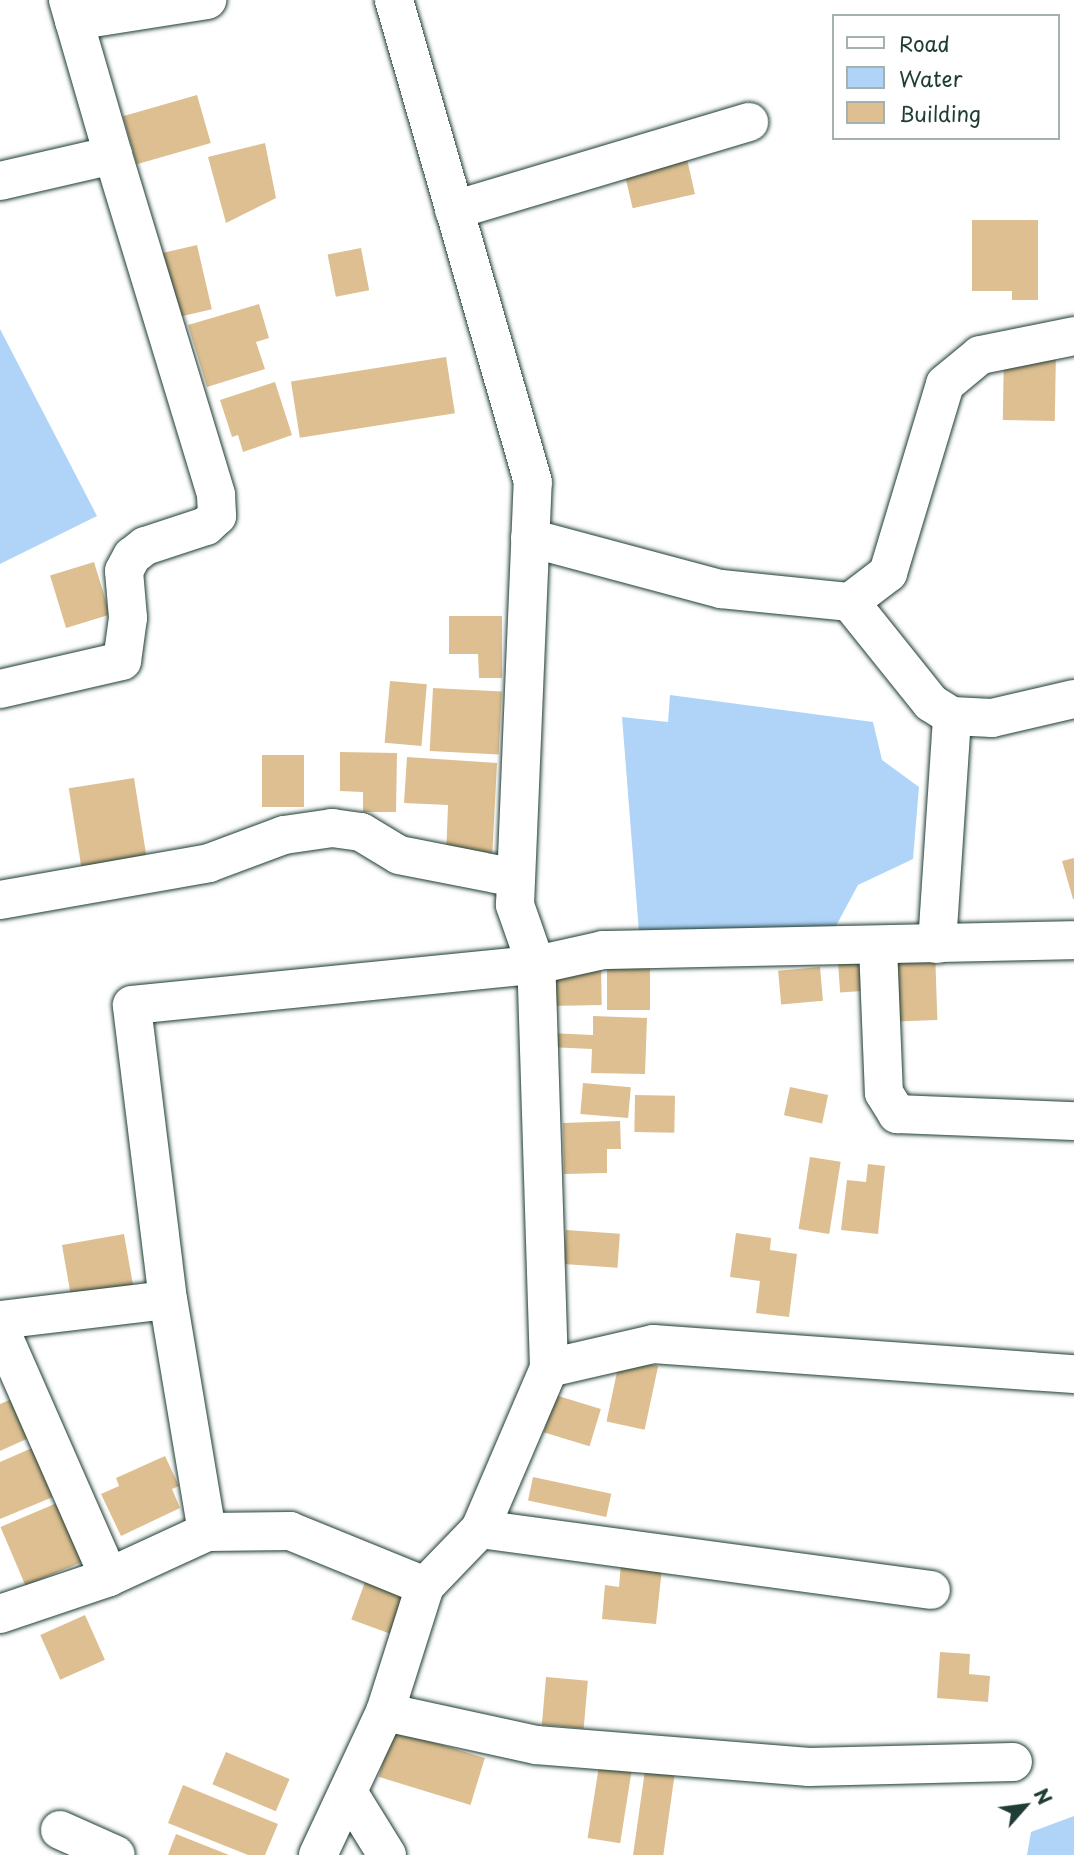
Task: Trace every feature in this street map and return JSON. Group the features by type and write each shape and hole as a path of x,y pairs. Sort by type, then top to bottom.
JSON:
{"street":[{"path":"0,689 122,661 128,618 124,571 132,556 145,546 206,526 217,516 216,495 71,10 206,0"},
{"path":"318,1855 385,1712 425,1586 480,1528 549,1368 536,965 515,905 533,482 454,210 403,3"},
{"path":"454,210 749,122"},
{"path":"0,181 113,155"},
{"path":"530,538 721,589 850,602 888,573 945,384 980,355 1074,336"},
{"path":"850,602 931,704 952,716 992,718 1074,699"},
{"path":"937,944 952,716"},
{"path":"0,900 209,863 284,835 332,828 360,832 399,855 516,878"},
{"path":"207,1532 168,1300 132,1005 536,965 603,950 1074,940"},
{"path":"878,946 884,1093 897,1114 1074,1121"},
{"path":"0,1320 168,1300"},
{"path":"0,1329 108,1577"},
{"path":"549,1368 653,1344 1074,1374"},
{"path":"480,1528 932,1590"},
{"path":"0,1614 108,1577 207,1532 290,1531 425,1586"},
{"path":"385,1712 536,1745 810,1768 1013,1762"},
{"path":"348,1792 387,1855"},
{"path":"60,1830 116,1855"}],"water":[{"path":"0,329 97,516 0,564"},
{"path":"670,695 873,722 882,760 919,787 913,859 858,885 830,937 640,945 622,717 668,722"},
{"path":"1074,1816 1074,1855 1027,1855 1031,1832"}],"building":[{"path":"197,95 211,143 137,164 123,116"},
{"path":"265,143 276,198 226,223 208,157"},
{"path":"686,155 695,194 633,208 624,169"},
{"path":"972,220 1038,220 1038,300 1012,300 1012,291 972,291"},
{"path":"197,245 212,309 171,319 156,254"},
{"path":"361,248 369,290 336,297 328,254"},
{"path":"259,304 269,338 256,342 265,369 207,387 188,325"},
{"path":"1004,350 1056,351 1055,421 1003,420"},
{"path":"446,357 455,413 300,438 291,382"},
{"path":"275,382 292,435 243,452 238,435 232,437 220,400"},
{"path":"94,562 110,615 66,628 50,575"},
{"path":"449,616 502,616 502,678 479,678 478,654 449,654"},
{"path":"390,681 427,684 421,746 385,743"},
{"path":"433,688 502,692 499,755 430,751"},
{"path":"340,752 397,753 396,812 363,812 363,792 340,791"},
{"path":"262,755 304,755 304,807 262,807"},
{"path":"407,757 497,763 492,859 446,857 448,805 404,803"},
{"path":"134,778 148,865 83,875 69,788"},
{"path":"1074,858 1074,899 1073,899 1062,861"},
{"path":"935,951 937,1020 895,1021 893,952"},
{"path":"860,961 862,991 840,992 838,963"},
{"path":"601,963 602,1005 550,1006 549,964"},
{"path":"820,967 823,1001 781,1005 778,971"},
{"path":"607,968 650,968 650,1010 607,1010"},
{"path":"593,1016 647,1018 645,1074 591,1073 592,1049 548,1047 549,1033 593,1035"},
{"path":"583,1083 631,1087 628,1118 580,1114"},
{"path":"790,1087 828,1095 822,1123 784,1115"},
{"path":"635,1095 675,1096 674,1133 634,1132"},
{"path":"620,1121 621,1149 607,1149 607,1173 564,1174 563,1123"},
{"path":"810,1157 841,1162 829,1234 799,1229"},
{"path":"868,1164 885,1166 878,1234 841,1230 847,1180 866,1182"},
{"path":"566,1230 620,1234 617,1268 564,1264"},
{"path":"736,1233 771,1238 770,1250 797,1254 789,1317 756,1313 760,1281 730,1277"},
{"path":"124,1234 134,1292 72,1303 62,1245"},
{"path":"620,1358 658,1366 645,1430 606,1422"},
{"path":"555,1395 601,1409 590,1446 544,1432"},
{"path":"14,1398 31,1437 0,1451 0,1404"},
{"path":"39,1445 60,1494 0,1519 0,1462"},
{"path":"165,1456 179,1486 172,1489 180,1508 121,1536 101,1494 119,1486 116,1478"},
{"path":"533,1477 611,1494 606,1517 528,1500"},
{"path":"64,1500 89,1559 25,1586 0,1527"},
{"path":"621,1564 662,1568 656,1624 602,1619 605,1585 619,1587"},
{"path":"365,1582 407,1597 394,1635 351,1620"},
{"path":"85,1615 105,1660 60,1680 40,1635"},
{"path":"940,1652 970,1654 969,1674 990,1676 988,1702 937,1698"},
{"path":"546,1677 588,1681 584,1728 542,1725"},
{"path":"393,1730 485,1758 470,1805 379,1777"},
{"path":"226,1752 290,1779 276,1811 212,1784"},
{"path":"599,1766 632,1771 620,1843 588,1838"},
{"path":"645,1770 675,1774 663,1855 633,1855"},
{"path":"183,1785 278,1824 265,1855 248,1855 168,1823"},
{"path":"176,1834 229,1855 168,1855"}]}
